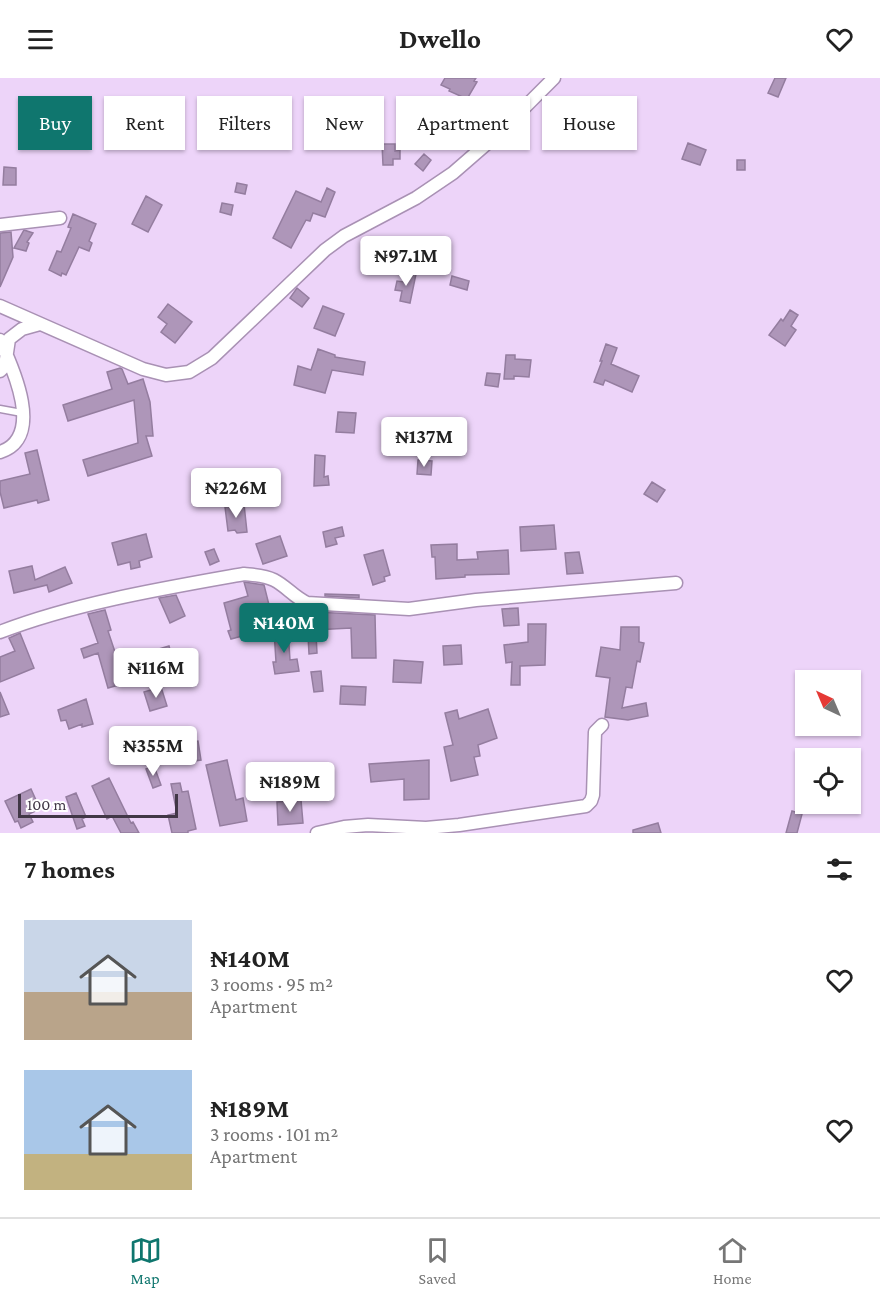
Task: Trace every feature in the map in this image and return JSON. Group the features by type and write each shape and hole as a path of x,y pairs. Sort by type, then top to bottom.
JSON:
{"street":[{"path":"0,306 143,369 166,375 189,372 212,358 334,243 416,198 453,173 499,133 554,78"},
{"path":"0,225 60,218"},
{"path":"0,372 5,366 7,345 13,334 40,324"},
{"path":"0,340 21,391 22,413 20,436 14,446 0,452"},
{"path":"0,632 29,620 244,574 274,580 297,599 307,603 409,609 476,600 676,583"},
{"path":"317,833 368,825 426,828 459,825 586,806 593,795 595,732 602,724"}],"lane":[{"path":"0,409 22,413"}],"building":[{"path":"445,78 476,78 474,81 477,82 469,96 460,96 441,85"},
{"path":"775,78 786,78 778,97 768,93"},
{"path":"688,143 706,150 700,165 682,159"},
{"path":"384,144 395,144 395,151 400,150 400,159 393,159 393,165 383,165"},
{"path":"424,154 431,160 423,171 415,164"},
{"path":"737,160 745,160 745,170 737,170"},
{"path":"4,167 16,168 16,185 3,185"},
{"path":"237,183 247,185 245,194 235,192"},
{"path":"327,188 335,192 325,217 313,213 310,221 306,220 291,248 273,238 296,191 321,202"},
{"path":"146,196 162,205 148,232 132,224"},
{"path":"222,203 233,205 231,215 220,212"},
{"path":"73,214 96,224 89,241 92,243 89,251 79,247 66,275 62,273 61,276 49,270 57,251 61,252 71,228 68,227"},
{"path":"24,230 33,233 27,242 29,243 26,251 14,248"},
{"path":"11,232 13,257 0,287 0,233"},
{"path":"406,272 416,274 410,303 400,301 402,291 395,290 397,281 404,282"},
{"path":"452,276 469,281 467,290 450,285"},
{"path":"297,288 309,298 302,307 290,298"},
{"path":"168,304 192,322 175,343 161,332 167,324 158,317"},
{"path":"323,306 344,314 335,336 314,328"},
{"path":"790,310 798,315 791,326 796,330 785,346 769,335"},
{"path":"606,344 617,348 611,364 639,376 632,392 605,380 603,385 594,382"},
{"path":"318,349 335,355 335,357 365,362 363,375 332,370 325,393 294,385 298,366 311,370"},
{"path":"506,355 515,355 515,359 531,360 529,377 514,376 514,379 504,379"},
{"path":"120,368 128,384 143,379 150,402 153,436 146,436 152,456 88,476 83,460 138,443 134,400 68,421 63,405 112,389 107,372"},
{"path":"487,373 500,374 498,387 485,385"},
{"path":"338,412 356,413 354,433 336,432"},
{"path":"37,450 49,500 38,503 37,500 4,508 0,481 30,474 25,453"},
{"path":"315,455 325,456 324,477 328,476 329,485 314,486"},
{"path":"418,460 432,461 431,475 417,474"},
{"path":"652,482 665,490 657,502 644,494"},
{"path":"244,504 247,532 228,531 225,507"},
{"path":"554,525 556,549 521,551 520,527"},
{"path":"342,527 344,536 335,538 337,544 326,547 323,532"},
{"path":"146,534 152,557 139,561 140,567 131,569 130,562 118,565 112,543"},
{"path":"280,536 287,556 263,564 256,544"},
{"path":"457,544 457,560 478,559 477,552 508,550 509,574 465,575 465,577 436,579 435,557 432,557 431,545"},
{"path":"214,549 219,561 210,565 205,552"},
{"path":"383,550 390,575 384,577 385,581 373,585 364,555"},
{"path":"579,552 583,573 567,574 565,553"},
{"path":"32,566 35,580 65,567 72,583 49,592 47,585 14,593 9,571"},
{"path":"244,582 264,585 274,625 245,631 246,635 231,639 224,603 248,596"},
{"path":"325,594 359,595 359,598 325,596"},
{"path":"176,595 185,616 170,623 159,598"},
{"path":"518,608 519,625 504,626 502,609"},
{"path":"105,610 111,630 108,631 117,658 121,657 129,682 108,688 98,653 84,658 81,649 98,643 88,614"},
{"path":"314,612 375,615 376,658 352,658 351,628 314,630"},
{"path":"528,624 546,624 545,665 520,666 520,685 511,685 512,662 506,663 504,645 528,642"},
{"path":"621,627 639,627 639,642 644,643 640,662 637,661 632,688 626,687 622,708 646,703 648,716 628,720 605,717 610,678 596,676 601,647 620,650"},
{"path":"288,630 290,660 297,659 299,671 275,674 274,631"},
{"path":"20,633 34,668 0,682 0,657 15,651 9,638"},
{"path":"316,634 317,653 309,654 308,635"},
{"path":"461,645 462,664 444,665 443,646"},
{"path":"169,646 176,672 159,677 152,651"},
{"path":"394,660 423,662 421,683 393,682"},
{"path":"321,671 323,691 314,692 311,672"},
{"path":"341,686 366,687 365,705 340,704"},
{"path":"161,687 167,706 150,711 144,692"},
{"path":"0,692 9,714 0,717"},
{"path":"86,699 93,724 82,727 82,724 69,729 66,720 61,721 58,710"},
{"path":"488,709 497,738 478,745 480,756 474,757 478,775 451,781 444,747 453,745 445,713 457,710 459,719"},
{"path":"198,741 201,760 173,764 171,745"},
{"path":"227,760 236,800 243,798 247,821 220,826 206,765"},
{"path":"429,760 429,799 404,800 404,779 371,782 369,764"},
{"path":"154,766 161,785 153,788 146,769"},
{"path":"109,778 131,823 133,822 139,833 121,833 112,816 107,819 92,786"},
{"path":"180,783 182,792 188,791 196,829 188,833 172,833 168,815 177,813 171,784"},
{"path":"31,789 40,809 29,814 33,822 21,828 18,821 15,822 5,801"},
{"path":"76,793 86,817 82,819 85,826 77,829 66,797"},
{"path":"301,800 303,823 278,825 277,802"},
{"path":"792,811 795,814 802,814 797,833 786,833"},
{"path":"658,823 661,833 633,833 633,830"}]}
